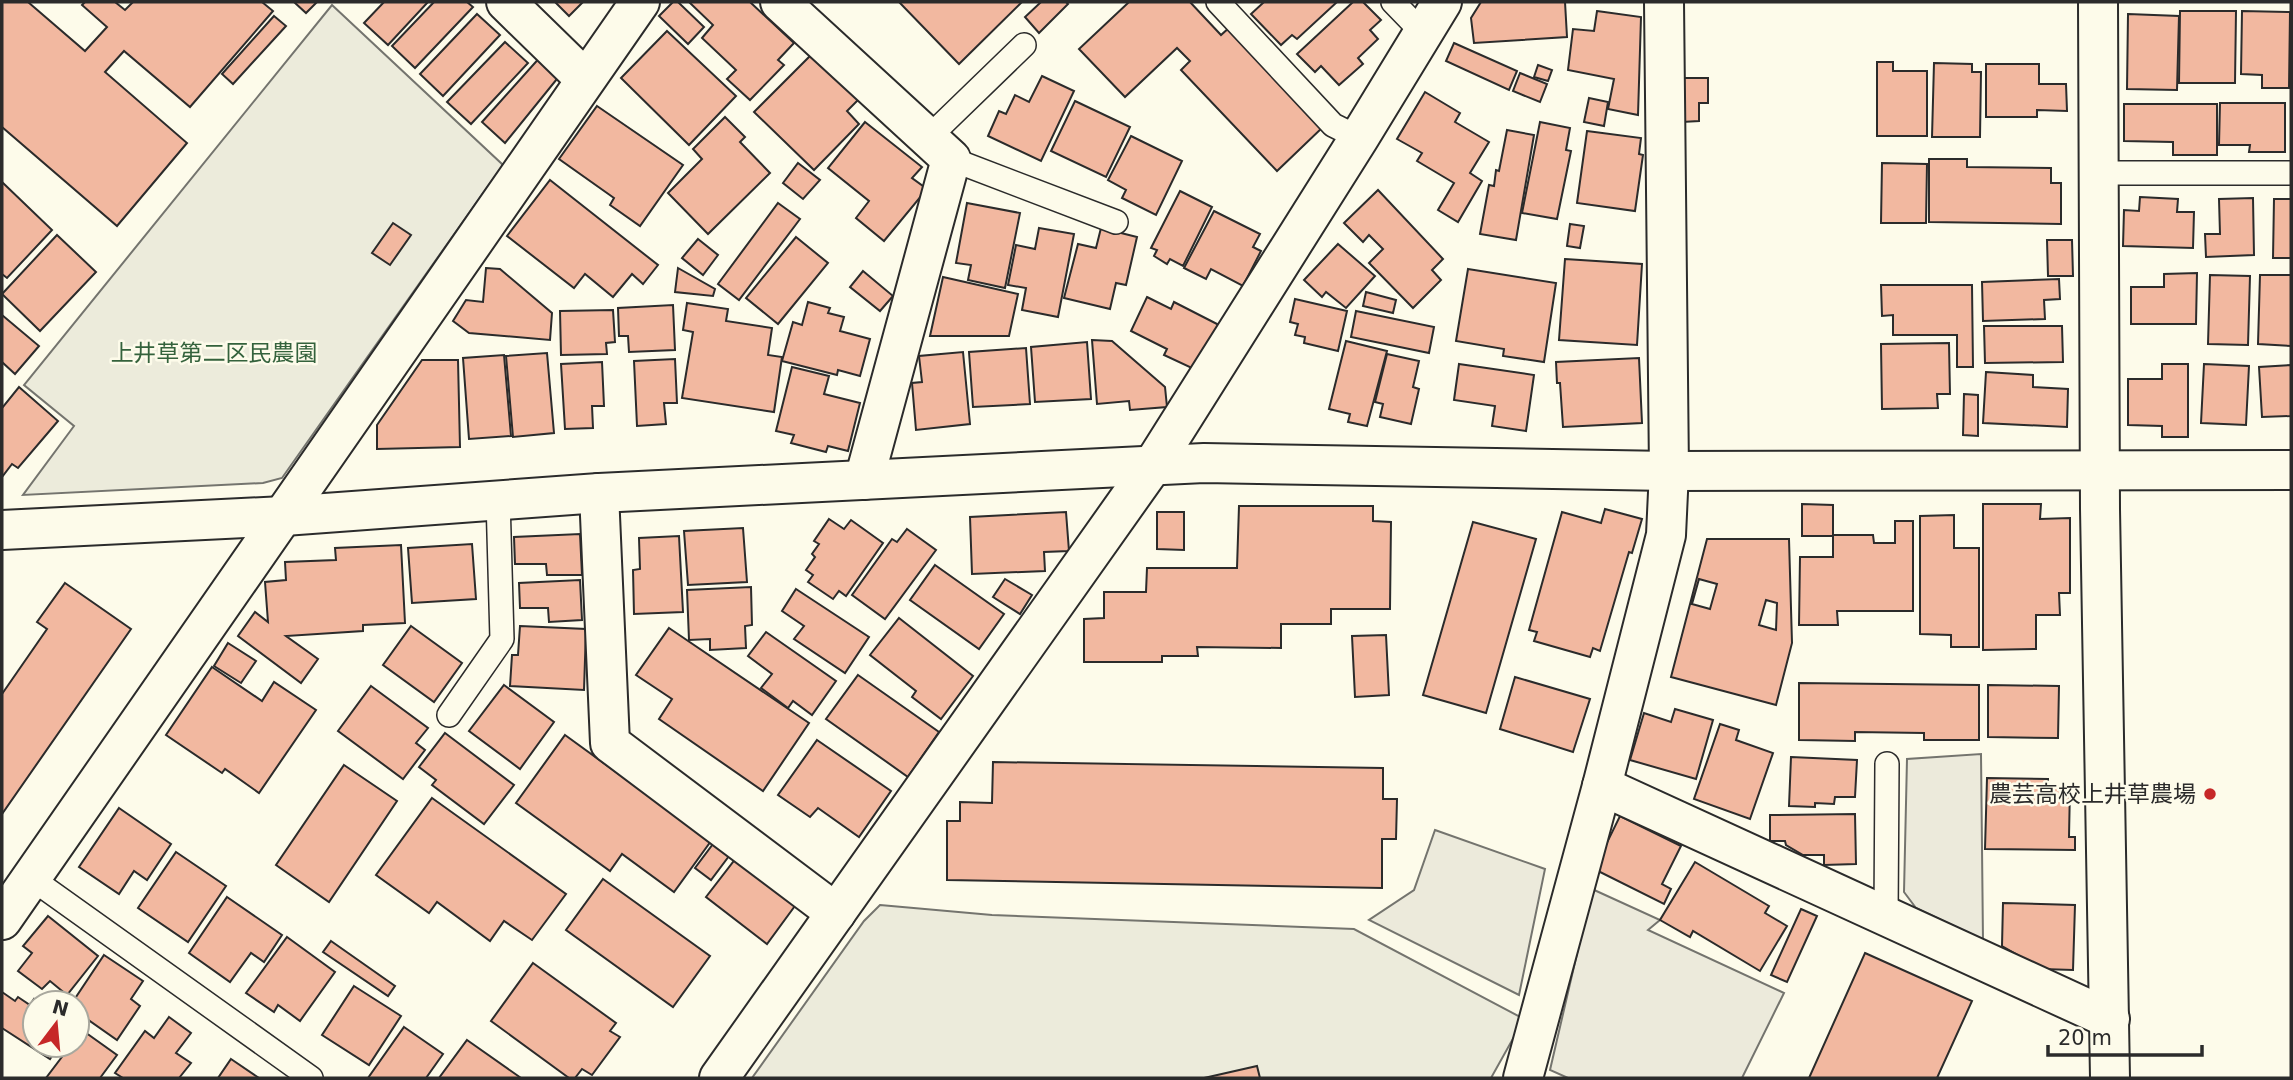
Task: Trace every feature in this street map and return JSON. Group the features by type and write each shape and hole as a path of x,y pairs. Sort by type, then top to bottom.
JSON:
{"street":[{"path":"506,2 585,79"},
{"path":"2,920 640,2"},
{"path":"780,2 940,148 864,480"},
{"path":"1523,1078 1602,786 1665,535 1669,471 1664,2"},
{"path":"2098,2 2100,469 2110,1078"},
{"path":"719,1078 1153,465 1432,17"},
{"path":"2,530 284,516 599,493 1204,463 1669,471 2291,470"},
{"path":"599,493 610,743 836,913"},
{"path":"1602,786 2110,1019"}],"lane":[{"path":"1218,2 1333,125 1359,138"},
{"path":"1393,2 1432,17"},
{"path":"1024,45 940,148 1116,222"},
{"path":"2099,173 2291,173"},
{"path":"449,715 502,639 498,499"},
{"path":"1886,917 1887,764"},
{"path":"31,878 311,1078"}],"green space":[{"name":"上井草第二区民農園","path":"332,5 503,165 282,478 263,483 23,495 74,426 24,385"},
{"path":"880,905 992,915 1354,929 1524,1019 1491,1078 752,1078 864,921"}],"shaded area":[{"path":"1981,754 1983,940 1916,908 1904,892 1907,759"},
{"path":"1435,830 1545,869 1519,995 1369,920 1414,890"},
{"path":"1592,889 1660,920 1648,930 1784,993 1742,1078 1568,1078 1550,1070"}],"building":[{"path":"2,2 28,2 85,51 107,27 82,5 85,2 115,2 125,10 133,2 262,2 273,11 190,107 124,51 105,72 187,143 117,226 2,127"},
{"path":"294,2 317,2 306,13"},
{"path":"384,2 428,2 388,45 364,23"},
{"path":"434,2 467,2 473,7 415,68 392,46"},
{"path":"555,2 583,2 569,16"},
{"path":"673,2 678,2 704,27 688,44 659,16"},
{"path":"689,2 750,2 794,43 778,60 784,65 750,100 727,79 736,70 702,38 713,25"},
{"path":"899,2 1022,2 959,64"},
{"path":"1041,2 1068,4 1039,33 1025,17"},
{"path":"1129,2 1190,2 1221,35 1230,27 1324,126 1277,171 1181,70 1190,61 1177,48 1125,97 1079,49"},
{"path":"1264,2 1337,2 1297,39 1292,35 1281,45 1251,14"},
{"path":"1353,2 1363,2 1381,20 1370,30 1378,39 1358,58 1363,64 1339,85 1321,66 1315,72 1297,54"},
{"path":"1481,2 1565,2 1567,37 1474,43 1471,18"},
{"path":"1597,11 1641,17 1638,115 1608,109 1614,79 1568,70 1573,29 1594,31"},
{"path":"2180,11 2236,11 2235,83 2179,83"},
{"path":"2242,11 2290,12 2289,88 2262,88 2262,75 2241,74"},
{"path":"477,14 500,35 443,96 420,74"},
{"path":"2128,14 2179,16 2177,90 2127,89"},
{"path":"274,16 286,26 233,84 222,74"},
{"path":"667,31 736,96 689,145 621,78"},
{"path":"505,42 528,63 471,124 447,102"},
{"path":"1454,43 1517,71 1509,90 1446,61"},
{"path":"813,53 860,98 847,111 859,124 814,170 754,112"},
{"path":"542,55 561,74 505,143 482,122"},
{"path":"1877,62 1893,62 1893,71 1927,71 1927,136 1877,136"},
{"path":"1934,63 1972,64 1972,72 1981,72 1980,137 1932,137"},
{"path":"1986,64 2039,64 2039,84 2066,84 2067,111 2037,110 2037,117 1986,117"},
{"path":"1538,65 1552,70 1548,81 1534,77"},
{"path":"1520,73 1547,84 1540,102 1513,91"},
{"path":"1042,76 1074,91 1041,161 988,136 999,111 1006,114 1015,95 1029,102"},
{"path":"1683,78 1708,78 1708,103 1699,103 1699,121 1682,122"},
{"path":"1425,92 1460,113 1455,122 1489,142 1470,173 1482,181 1458,222 1438,210 1454,183 1417,161 1422,153 1397,139"},
{"path":"1589,98 1608,102 1604,126 1584,122"},
{"path":"1075,101 1130,127 1106,177 1051,151"},
{"path":"2220,103 2285,103 2285,152 2249,152 2250,145 2219,145"},
{"path":"2124,104 2217,104 2217,155 2173,155 2173,142 2124,141"},
{"path":"597,106 683,165 640,226 610,205 614,198 559,159"},
{"path":"725,117 745,137 740,142 770,173 708,234 668,193 702,159 693,149"},
{"path":"865,122 922,167 912,178 927,189 884,241 856,218 869,201 828,168"},
{"path":"1540,122 1570,128 1566,150 1571,151 1557,219 1522,213"},
{"path":"1507,130 1534,135 1516,240 1480,234 1489,185 1494,186 1496,170 1499,171"},
{"path":"1587,131 1641,138 1639,154 1643,155 1635,211 1577,203"},
{"path":"1131,136 1182,161 1156,215 1122,198 1126,190 1108,180"},
{"path":"1929,159 1967,159 1967,167 2051,168 2051,183 2061,183 2061,224 1929,222"},
{"path":"798,163 820,180 803,199 783,183"},
{"path":"1882,163 1927,164 1926,223 1881,223"},
{"path":"550,180 658,265 643,284 632,274 613,297 585,274 574,288 507,236"},
{"path":"2,182 52,230 7,278 2,274"},
{"path":"1378,190 1443,259 1432,270 1441,280 1413,308 1369,263 1383,249 1369,235 1363,242 1344,223"},
{"path":"1180,191 1212,207 1183,266 1170,259 1167,264 1154,256 1157,250 1151,248"},
{"path":"2140,197 2178,199 2177,212 2194,212 2193,248 2123,246 2124,210 2139,211"},
{"path":"2253,198 2254,255 2206,257 2205,234 2220,234 2219,199"},
{"path":"2274,199 2291,199 2291,258 2273,258"},
{"path":"778,203 800,219 739,300 718,284"},
{"path":"967,203 1020,213 1005,288 968,280 971,265 956,263"},
{"path":"1214,211 1260,234 1253,247 1261,251 1243,286 1211,269 1206,279 1184,268"},
{"path":"393,223 411,235 390,265 372,253"},
{"path":"1570,224 1584,226 1580,248 1567,246"},
{"path":"1039,228 1074,234 1058,317 1022,310 1026,288 1008,285 1016,245 1035,249"},
{"path":"1101,228 1137,237 1126,285 1116,283 1110,309 1064,298 1078,244 1096,248"},
{"path":"57,235 96,272 40,331 2,294"},
{"path":"796,237 828,263 778,324 746,298"},
{"path":"698,239 718,255 703,275 682,258"},
{"path":"2047,240 2072,240 2073,276 2048,276"},
{"path":"1338,244 1375,276 1346,308 1326,292 1322,297 1304,280"},
{"path":"1565,259 1642,264 1637,345 1559,340"},
{"path":"486,268 500,269 552,313 550,340 469,333 453,321 466,300 483,302"},
{"path":"678,268 715,289 713,296 675,292"},
{"path":"1468,269 1556,283 1544,362 1503,356 1504,349 1456,341"},
{"path":"863,271 893,296 880,311 850,287"},
{"path":"2197,273 2196,324 2131,324 2131,287 2164,287 2164,274"},
{"path":"2210,275 2250,276 2248,345 2208,344"},
{"path":"2260,275 2291,275 2291,346 2258,344"},
{"path":"943,277 1018,294 1009,336 930,336"},
{"path":"2059,279 2060,299 2044,300 2045,319 1983,321 1982,282"},
{"path":"1881,285 1972,285 1973,367 1957,367 1957,335 1893,335 1893,315 1882,316"},
{"path":"1366,292 1396,300 1393,313 1363,306"},
{"path":"1147,297 1171,309 1174,302 1219,325 1196,370 1164,355 1167,349 1131,331"},
{"path":"1295,299 1347,311 1338,351 1304,343 1305,337 1295,335 1298,324 1290,322"},
{"path":"808,302 830,308 828,313 844,317 840,331 870,339 860,376 838,370 837,375 782,361 793,322 802,325"},
{"path":"687,303 728,309 726,321 772,328 768,355 782,357 774,412 682,398 693,332 683,330"},
{"path":"673,305 675,350 629,352 628,336 619,336 618,308"},
{"path":"613,310 615,342 606,343 607,354 561,355 560,311"},
{"path":"1356,311 1434,327 1429,353 1351,337"},
{"path":"2,315 39,346 15,374 2,362"},
{"path":"1984,326 2062,326 2063,362 1985,363"},
{"path":"1092,340 1112,341 1165,387 1167,407 1130,410 1129,401 1097,404"},
{"path":"1346,341 1387,351 1367,426 1348,422 1350,414 1329,409"},
{"path":"1087,342 1091,399 1035,402 1031,347"},
{"path":"1949,343 1950,394 1937,394 1938,408 1882,409 1881,344"},
{"path":"1026,348 1030,404 973,407 969,352"},
{"path":"963,352 970,424 916,430 912,383 922,382 919,356"},
{"path":"547,353 554,433 513,437 506,356"},
{"path":"1387,354 1419,361 1413,387 1419,389 1411,424 1380,417 1383,404 1375,402"},
{"path":"504,355 511,436 469,439 463,358"},
{"path":"1639,358 1642,423 1563,427 1556,362"},
{"path":"675,359 677,403 664,403 666,424 637,426 634,361"},
{"path":"422,360 458,360 460,447 377,449 377,425"},
{"path":"602,362 604,406 592,406 593,428 565,429 561,364"},
{"path":"1459,364 1534,375 1526,431 1492,426 1495,406 1454,400"},
{"path":"2162,364 2188,364 2188,437 2162,437 2162,426 2128,425 2128,379 2162,379"},
{"path":"2204,364 2249,366 2246,425 2201,423"},
{"path":"2291,365 2291,416 2262,417 2259,367"},
{"path":"792,367 829,376 824,394 860,403 848,451 828,446 826,452 791,443 794,435 776,431"},
{"path":"1986,372 2033,375 2033,387 2068,389 2067,427 1983,423"},
{"path":"19,387 58,421 18,468 12,464 2,477 2,408"},
{"path":"1964,394 1978,395 1978,436 1963,435"},
{"path":"1802,504 1833,505 1833,536 1802,536"},
{"path":"1983,504 2041,504 2040,519 2070,518 2070,593 2059,593 2060,615 2036,615 2036,649 1983,650"},
{"path":"1239,506 1373,506 1373,521 1391,522 1390,609 1331,609 1331,624 1281,624 1281,648 1197,647 1198,656 1162,656 1162,662 1084,662 1084,619 1104,618 1104,592 1146,592 1147,568 1237,568"},
{"path":"1605,509 1642,519 1632,553 1629,552 1600,651 1593,648 1590,657 1534,641 1537,632 1529,630 1562,512 1601,523"},
{"path":"1066,512 1069,551 1044,552 1045,571 972,574 970,517"},
{"path":"1157,512 1184,512 1184,550 1157,549"},
{"path":"1954,515 1954,548 1979,548 1979,647 1951,647 1951,635 1920,634 1920,516"},
{"path":"829,519 844,529 851,520 883,543 846,596 839,591 833,599 808,582 813,575 806,570 815,557 812,554 819,544 814,541"},
{"path":"1895,521 1913,521 1913,611 1837,611 1838,625 1799,625 1800,557 1833,557 1833,535 1873,535 1874,543 1895,543"},
{"path":"1473,522 1536,539 1486,713 1423,695"},
{"path":"743,528 747,582 688,585 684,531"},
{"path":"907,529 936,550 885,619 852,595 892,539 897,542"},
{"path":"580,534 582,575 547,575 546,564 515,564 514,537"},
{"path":"679,536 683,612 634,614 633,570 640,569 639,538"},
{"path":"1707,539 1789,539 1792,643 1776,705 1671,677","holes":["1699,579 1717,584 1710,609 1692,604","1766,600 1777,603 1776,630 1759,625"]},
{"path":"472,544 476,599 412,603 408,548"},
{"path":"401,545 405,623 363,625 363,631 286,636 318,659 301,683 238,636 255,612 268,622 265,582 286,580 285,562 336,560 335,548"},
{"path":"935,565 1004,614 979,649 910,600"},
{"path":"1005,579 1032,595 1020,614 993,597"},
{"path":"580,580 582,620 549,622 548,608 520,608 519,583"},
{"path":"65,583 131,629 2,814 2,694 47,629 37,622"},
{"path":"751,587 752,625 745,626 746,648 710,650 710,639 689,640 687,590"},
{"path":"796,589 869,637 845,673 794,639 804,626 782,611"},
{"path":"899,618 973,676 941,719 912,697 916,691 870,655"},
{"path":"411,626 462,663 434,702 383,665"},
{"path":"520,626 586,629 584,690 510,686 512,655 518,655"},
{"path":"669,628 809,723 763,791 659,719 672,699 636,675"},
{"path":"766,632 836,681 812,715 793,701 788,708 761,688 772,674 748,656"},
{"path":"1386,635 1389,695 1355,697 1352,636"},
{"path":"228,643 256,661 241,683 214,666"},
{"path":"212,667 262,701 274,682 316,710 259,793 225,769 222,773 166,735"},
{"path":"858,675 939,732 908,777 826,719"},
{"path":"1515,677 1590,699 1573,752 1500,729"},
{"path":"1799,683 1979,685 1979,740 1924,740 1924,733 1855,732 1855,741 1799,740"},
{"path":"504,685 554,722 520,769 469,731"},
{"path":"1988,685 2059,686 2058,738 1988,737"},
{"path":"371,686 428,728 416,743 425,750 403,779 338,731"},
{"path":"1675,709 1713,720 1696,779 1630,760 1644,713 1671,722"},
{"path":"1720,724 1739,730 1736,740 1773,753 1750,819 1694,799"},
{"path":"445,733 514,785 484,824 432,785 436,780 419,767"},
{"path":"565,735 711,841 674,892 622,854 610,871 516,803"},
{"path":"817,740 891,791 859,837 818,808 810,817 778,795"},
{"path":"1791,757 1857,760 1855,797 1835,797 1834,804 1815,803 1815,807 1789,806"},
{"path":"993,762 1383,768 1383,799 1397,799 1396,839 1382,839 1382,888 947,880 947,821 960,821 960,802 992,803"},
{"path":"344,765 397,801 329,902 276,865"},
{"path":"1987,778 2048,779 2048,786 2070,787 2069,837 2075,837 2075,850 1985,849"},
{"path":"432,798 566,894 532,940 504,921 490,941 437,902 429,913 376,875"},
{"path":"119,808 171,844 147,880 134,871 119,894 79,867"},
{"path":"1855,814 1856,864 1824,865 1824,855 1803,855 1786,845 1785,841 1770,841 1770,815"},
{"path":"1620,816 1681,846 1662,884 1671,889 1664,904 1594,869"},
{"path":"719,836 735,848 711,880 695,868"},
{"path":"176,852 226,886 188,942 138,908"},
{"path":"740,853 800,899 767,944 706,897"},
{"path":"1695,862 1769,906 1765,913 1787,926 1760,971 1693,931 1690,937 1660,920"},
{"path":"603,879 710,956 673,1007 566,930"},
{"path":"227,897 282,935 264,962 251,953 230,982 189,953"},
{"path":"2003,903 2075,905 2073,970 2042,969 2002,946"},
{"path":"1801,909 1817,916 1787,982 1771,975"},
{"path":"48,916 98,956 72,989 60,989 50,981 42,989 18,971 32,953 23,946"},
{"path":"287,937 335,972 300,1021 278,1005 274,1012 246,993"},
{"path":"331,941 395,986 388,996 323,952"},
{"path":"1865,953 1972,1001 1937,1078 1809,1078"},
{"path":"104,955 143,981 131,999 140,1006 117,1040 91,1022 91,989 81,989"},
{"path":"533,963 616,1023 610,1031 620,1037 592,1075 582,1069 575,1078 569,1078 491,1021"},
{"path":"354,986 401,1016 369,1065 322,1035"},
{"path":"2,992 15,1001 18,997 21,999 21,1040 2,1028"},
{"path":"169,1017 191,1033 176,1053 191,1063 179,1078 123,1078 115,1073 145,1031 154,1038"},
{"path":"404,1027 443,1054 426,1078 368,1078"},
{"path":"91,1036 117,1055 100,1078 46,1078 60,1059 91,1059"},
{"path":"467,1040 521,1078 439,1078"},
{"path":"231,1059 259,1078 218,1078"},
{"path":"1257,1066 1260,1078 1204,1078"}],"place":[{"name":"農芸高校上井草農場","path":"2210,794"}]}
